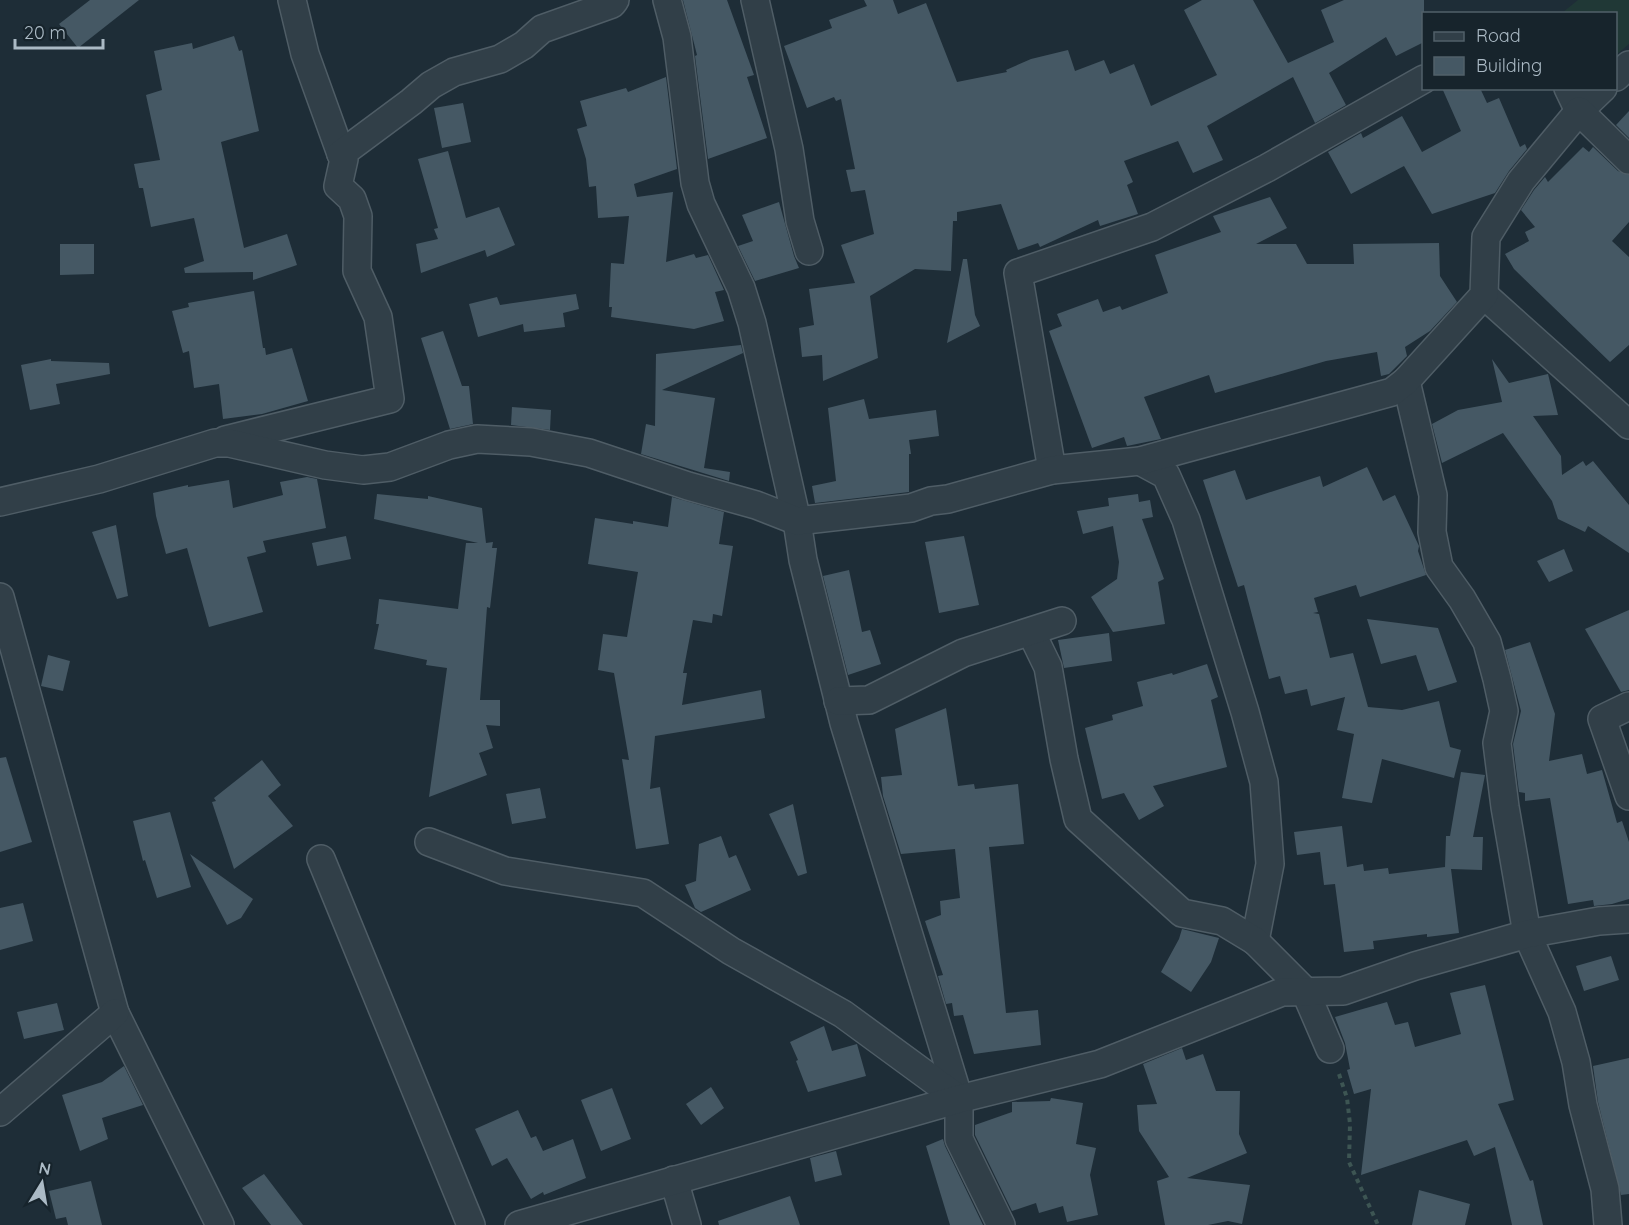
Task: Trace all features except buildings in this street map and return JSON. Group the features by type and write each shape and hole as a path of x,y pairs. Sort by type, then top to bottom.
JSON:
{"street":[{"path":"0,502 99,479 198,447 390,399 378,316 357,271 358,216 351,199 338,186 344,159 305,54 292,0"},
{"path":"341,154 411,102 431,84 454,72 500,58 524,45 542,29 612,4 615,0"},
{"path":"667,0 677,37 695,183 701,204 741,288 752,322 797,521 803,560 838,701 959,1099 958,1139 1001,1225"},
{"path":"755,0 789,148 801,221 809,251"},
{"path":"1617,76 1629,65"},
{"path":"1052,471 1018,273 1152,227 1267,168 1422,80"},
{"path":"198,447 215,443 229,444 325,465 363,470 390,467 449,445 477,439 531,442 589,453 688,486 756,505 797,521 911,508 1052,471 1140,461 1354,404 1392,392 1406,381 1484,295 1486,237 1573,100 1598,90"},
{"path":"1573,100 1629,160"},
{"path":"1484,295 1629,425"},
{"path":"1406,381 1433,495 1432,532 1439,567 1487,642 1497,679 1504,711 1497,743 1505,807 1527,934 1562,1012 1605,1189 1608,1225"},
{"path":"1140,461 1166,475 1186,520 1264,782 1270,864 1256,941"},
{"path":"0,597 115,1013 220,1225"},
{"path":"838,701 869,700 963,653 1062,621"},
{"path":"1031,632 1048,667 1064,759 1078,819 1182,913 1222,921 1256,941 1305,991 1330,1049"},
{"path":"1629,706 1602,719 1629,796"},
{"path":"429,842 505,871 643,893 731,951 843,1014 959,1099"},
{"path":"321,859 471,1225"},
{"path":"519,1225 959,1099 1100,1064 1282,992 1343,992 1415,966 1527,934 1599,921 1629,919"},
{"path":"0,1112 115,1013"},
{"path":"674,1180 687,1225"}],"path":[{"path":"1330,1049 1347,1098 1350,1124 1349,1162 1378,1225"}],"green space":[{"path":"1578,0 1629,0 1629,44 1617,54 1617,12 1563,12"}]}
